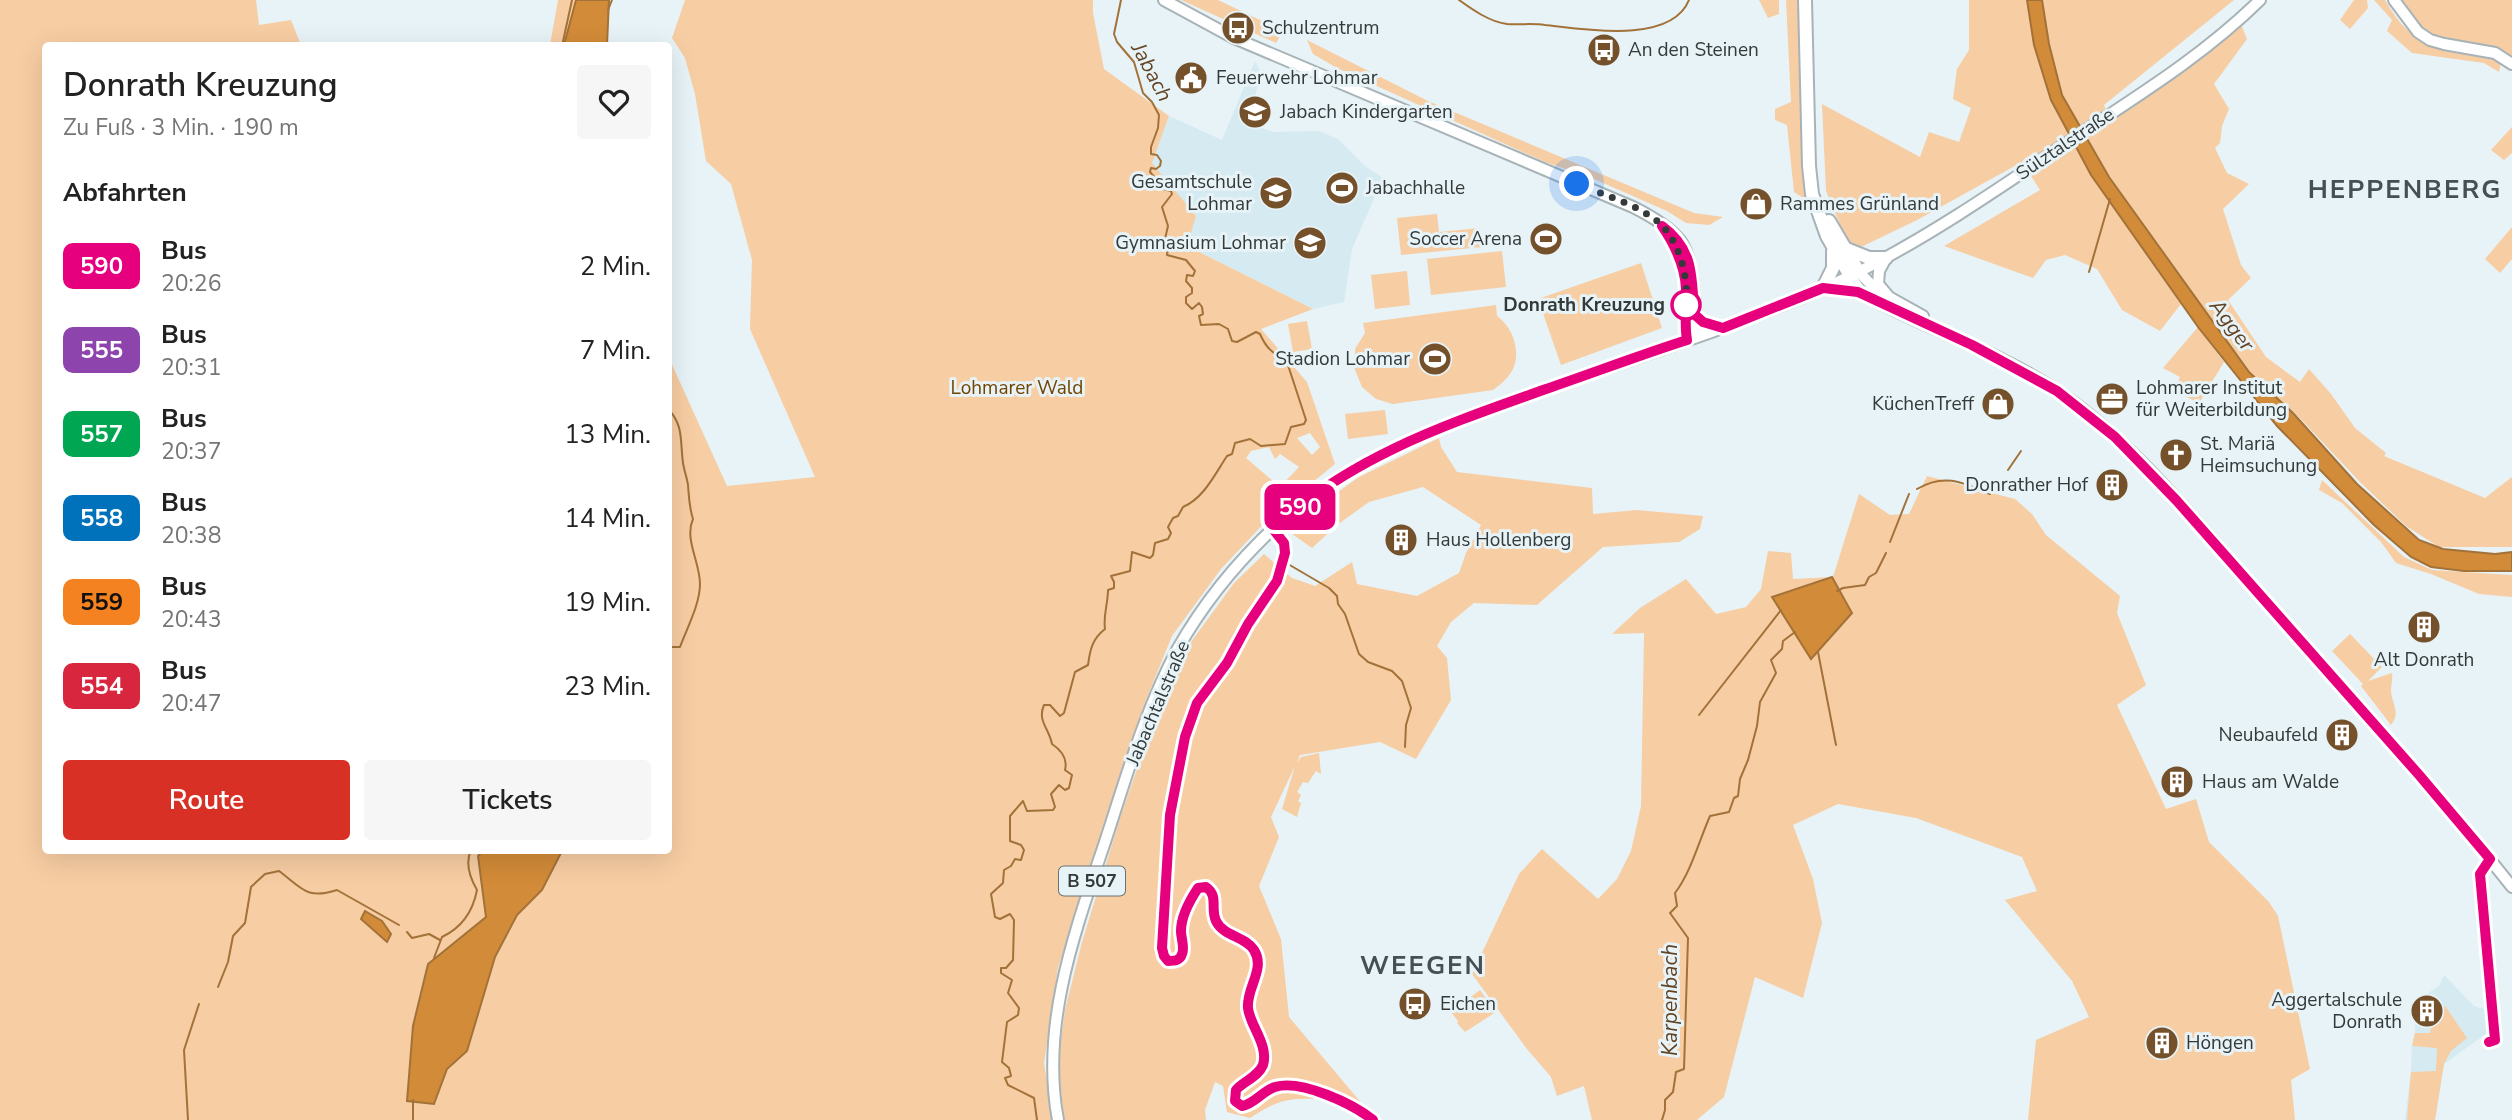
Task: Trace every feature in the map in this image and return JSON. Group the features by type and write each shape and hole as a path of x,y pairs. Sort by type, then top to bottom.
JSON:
{"highway":[{"path":"1805,0 1810,180 1816,208 1855,274"},
{"path":"1812,0 1817,178 1825,213 1838,247 1833,268 1823,288"},
{"path":"1838,247 1869,258 1886,258"}],"main road":[{"path":"1164,0 1234,38 1633,207 1679,239 1690,267 1694,314 1692,338"},
{"name":"Sülztalstraße","path":"1855,274 1886,258 2112,113 2196,56 2260,0"},
{"path":"2394,0 2418,33 2430,40 2495,53 2512,64"},
{"path":"1662,226 1681,259 1686,278 1685,326 1692,338"},
{"path":"1886,258 1877,277 1878,284 1889,296 1964,342"},
{"path":"1855,274 1895,306 1951,333"},
{"path":"1855,274 1866,294"},
{"name":"Jabachtalstraße","path":"1058,1120 1052,1059 1064,970 1154,702 1176,652 1218,588 1273,529 1312,496 1351,470 1399,444 1445,425 1723,328 1855,274"},
{"path":"1823,288 1866,294 1884,306 1964,342 2057,391 2115,437 2177,501 2361,709 2512,887"},
{"path":"1694,314 1703,322 1723,328"}],"shaded area":[{"path":"576,0 609,0 607,42 565,42"},
{"path":"2027,0 2042,0 2049,44 2062,95 2109,177 2249,372 2293,413 2357,484 2419,540 2443,549 2495,554 2512,552 2512,571 2464,571 2431,567 2411,557 2374,525 2277,426 2198,327 2091,175 2051,100 2034,45"},
{"name":"Gesamtschule Lohmar","path":"1255,61 1261,73 1251,111 1258,127 1274,132 1319,131 1338,139 1365,166 1383,178 1352,249 1344,302 1313,309 1187,246 1152,163 1169,116 1222,140"},
{"path":"1832,577 1852,613 1811,659 1772,597"},
{"path":"560,854 542,890 517,915 495,957 467,1051 447,1069 434,1104 407,1101 413,1026 428,964 486,917 478,856"},
{"path":"365,911 382,921 391,934 387,942 361,919"},
{"path":"2444,975 2474,1006 2492,1006 2494,1028 2444,1064 2435,1120 2405,1120 2416,1001 2439,986"}],"green space":[{"name":"Lohmarer Wald","path":"0,0 256,0 259,25 291,20 300,42 42,42 42,854 480,854 478,856 487,917 428,964 434,1104 447,1069 467,1051 495,957 517,915 542,890 560,854 672,854 672,365 727,486 815,477 750,329 752,260 731,184 706,161 695,94 685,58 672,38 685,0 1093,0 1104,69 1169,116 1152,163 1196,216 1187,246 1313,309 1261,329 1307,382 1335,464 1269,518 1221,569 1172,636 1120,775 1058,968 1044,1063 1053,1120 0,1120","holes":["1310,433 1320,447 1312,455 1297,438","1269,447 1275,459 1280,454 1299,467 1280,487 1246,458 1251,451"]},
{"path":"558,0 576,0 565,42 551,42"},
{"path":"1181,0 1218,0 1283,31 1276,43"},
{"path":"1759,0 1779,0 1779,14 1768,18"},
{"path":"1786,0 1802,0 1805,199 1794,192 1787,125 1775,120 1775,109 1791,102"},
{"path":"1969,0 2027,0 2034,45 2051,100 2091,175 2181,304 2160,331 2122,310 2097,269 2065,255 2046,260 2033,278 1944,246 2040,190 2022,162 1917,220 1859,248 1846,239 1826,191 1822,104 1920,157 1929,132 1959,142 1971,108 1953,99 1957,69 1969,50"},
{"path":"2042,0 2234,0 2104,105 2111,121 2202,57 2241,24 2247,39 2214,84 2229,109 2222,126 2220,143 2215,148 2227,173 2249,184 2223,209 2241,265 2251,278 2228,300 2266,357 2300,382 2309,369 2355,428 2386,453 2384,456 2485,498 2512,477 2512,547 2439,547 2406,526 2294,412 2249,372 2109,177 2062,95 2049,44"},
{"path":"2354,0 2367,0 2368,8 2350,29 2340,20"},
{"path":"2374,0 2385,0 2407,30 2418,38 2443,48 2492,59 2501,63 2499,72 2484,63 2412,53 2387,31 2392,20"},
{"path":"2397,0 2512,0 2512,60 2421,31"},
{"path":"1307,40 1428,101 1694,213 1723,217 1709,225 1686,223 1667,211 1594,179 1545,162 1337,68 1313,54"},
{"path":"2512,127 2512,153 2504,160 2491,150"},
{"path":"1437,214 1439,232 1480,228 1482,247 1401,255 1397,218"},
{"path":"2512,227 2512,259 2500,273 2485,259"},
{"path":"1502,251 1506,287 1431,295 1427,259"},
{"path":"1641,263 1662,328 1561,365 1538,299"},
{"path":"1407,271 1410,305 1375,309 1371,275"},
{"name":"Stadion Lohmar","path":"1496,305 1497,316 1511,333 1516,356 1510,374 1493,390 1393,404 1376,399 1362,387 1355,370 1355,349 1365,333 1363,323"},
{"path":"1307,321 1312,349 1293,352 1288,324"},
{"path":"2198,327 2224,362 2199,403 2174,391 2180,377 2163,368"},
{"path":"1385,410 1388,434 1348,439 1345,414"},
{"path":"1439,438 1441,447 1457,472 1592,488 1593,514 1637,510 1703,516 1700,529 1679,542 1603,547 1537,605 1474,603 1451,622 1437,646 1447,658 1451,700 1416,759 1380,742 1300,755 1297,763 1301,757 1319,753 1321,774 1316,771 1308,783 1303,782 1297,792 1301,795 1298,801 1301,803 1297,817 1282,809 1295,766 1271,817 1279,837 1259,886 1281,939 1289,1017 1368,1111 1327,1092 1325,1099 1285,1101 1250,1118 1227,1112 1223,1086 1215,1082 1205,1110 1206,1120 1064,1120 1058,1061 1065,1010 1082,942 1122,812 1160,703 1183,653 1234,583 1264,554 1292,578 1315,586 1352,562 1357,584 1417,596 1459,573 1481,525 1423,487 1369,502 1337,525 1312,548 1288,531 1359,477"},
{"path":"1927,476 2015,499 2032,514 2046,535 2120,596 2117,613 2146,685 2117,705 2166,809 2196,799 2209,842 2269,902 2278,916 2310,1069 2291,1080 2295,1120 2028,1120 2036,1040 2089,1017 2072,981 2005,900 2037,891 2022,857 1916,818 1838,804 1793,825 1813,879 1822,923 1803,998 1755,977 1724,1097 1697,1120 1592,1120 1584,1086 1557,1096 1551,1077 1472,974 1519,874 1542,849 1598,899 1617,879 1631,851 1641,806 1644,633 1612,634 1640,608 1686,579 1716,614 1746,607 1761,589 1768,551 1791,553 1793,579 1833,577 1859,494 1890,515 1909,514"},
{"path":"2322,480 2404,557 2432,570 2512,575 2512,597 2479,594 2396,563 2381,542 2342,503 2319,490"},
{"path":"2350,634 2382,667 2368,681 2392,673 2391,691 2396,712 2391,725 2361,686 2363,684 2332,651"},
{"path":"1480,990 1496,1012 1465,1032 1451,1012"},
{"path":"2445,1006 2467,1038 2451,1051 2444,1064 2435,1120 2407,1120 2411,1072 2436,1071 2437,1048 2412,1046 2415,1033 2430,1033 2433,1016"}],"waterway":[{"path":"563,42 572,0"},
{"path":"608,10 612,0"},
{"name":"Jabach","path":"1037,1120 1034,1098 1008,1085 1005,1078 1011,1076 1009,1068 1002,1062 1007,1022 1018,1015 1019,1008 1008,993 1012,980 1001,973 1001,968 1006,968 1013,960 1014,920 1010,914 1000,919 995,917 991,894 1003,883 1004,870 1011,866 1015,859 1021,860 1024,850 1021,845 1010,841 1010,816 1023,801 1027,811 1053,810 1055,807 1051,794 1059,785 1065,790 1069,788 1072,775 1065,770 1063,755 1052,744 1042,716 1044,705 1050,705 1060,716 1064,713 1075,672 1088,665 1092,645 1105,629 1108,590 1114,588 1111,576 1130,571 1132,552 1150,558 1153,555 1155,543 1168,539 1171,533 1168,527 1173,518 1203,492 1227,456 1232,454 1235,443 1250,439 1261,446 1285,444 1291,427 1304,424 1306,420 1286,359 1270,350 1256,332 1237,342 1232,341 1228,329 1219,324 1201,325 1199,316 1203,314 1202,307 1199,303 1192,309 1186,303 1186,297 1192,293 1192,288 1186,281 1187,275 1193,276 1195,271 1186,260 1167,255 1168,248 1164,243 1168,226 1162,207 1172,194 1171,191 1163,189 1167,186 1167,180 1156,179 1150,172 1151,168 1160,166 1161,161 1157,155 1151,154 1159,115 1143,93 1134,62 1117,42 1114,34 1121,0"},
{"name":"Jabach","path":"1459,0 1501,23 1603,31 1646,29 1664,23 1679,14 1689,0"},
{"name":"Karpenbach","path":"2089,272 2110,199"},
{"path":"672,414 677,421 688,482 693,519 691,543 700,584 696,608 680,647 672,647"},
{"name":"Karpenbach","path":"2008,470 2021,451"},
{"name":"Karpenbach","path":"1917,489 1945,480 1962,483 1990,494"},
{"name":"Karpenbach","path":"1890,542 1909,494"},
{"name":"Karpenbach","path":"1837,591 1865,585 1869,577 1876,573 1886,553"},
{"path":"1288,564 1329,588 1337,596 1359,654 1368,662 1392,671 1402,681 1411,708 1406,725 1405,747"},
{"path":"1699,715 1781,610"},
{"name":"Karpenbach","path":"1662,1120 1665,1100 1673,1092 1676,1072 1684,1069 1688,938 1670,913 1677,906 1675,893 1690,866 1710,816 1729,812 1734,798 1738,796 1740,779 1757,726 1760,702 1776,673 1771,660 1782,649 1783,641 1795,632"},
{"path":"1818,652 1836,745"},
{"path":"434,958 442,937 460,924 475,898 477,890 470,875 469,854"},
{"path":"218,987 228,962 233,936 245,923 251,887 265,874 279,871 311,893 337,890 399,925"},
{"path":"407,932 412,938 429,934 440,940"},
{"path":"188,1120 184,1050 199,1004"},
{"path":"413,1100 413,1120"}],"bus line":[{"name":"590","path":"1373,1120 1341,1100 1300,1087 1276,1087 1248,1105 1242,1106 1235,1101 1236,1090 1259,1071 1264,1060 1262,1045 1247,1005 1258,969 1258,959 1248,944 1228,934 1215,920 1214,897 1206,887 1198,888 1192,897 1181,926 1184,952 1181,958 1168,961 1164,956 1162,948 1170,815 1190,717 1277,581 1285,553 1284,543 1273,529 1320,491 1367,461 1433,430 1687,340 1684,268 1662,226 1679,239 1685,251 1690,267 1694,314 1703,322 1723,328 1823,288 1866,294 1884,306 1972,345 2057,391 2115,437 2177,501 2490,859 2480,874 2495,1040 2489,1042"}],"place":[{"name":"Schulzentrum","path":"1238,28"},
{"name":"An den Steinen","path":"1604,50"},
{"name":"Feuerwehr Lohmar","path":"1191,78"},
{"name":"Jabach Kindergarten","path":"1255,112"},
{"name":"Jabachhalle","path":"1342,188"},
{"name":"Gesamtschule Lohmar","path":"1276,193"},
{"name":"Rammes Grünland","path":"1756,204"},
{"name":"Soccer Arena","path":"1546,239"},
{"name":"Gymnasium Lohmar","path":"1310,243"},
{"name":"Donrath Kreuzung","path":"1686,305"},
{"name":"Stadion Lohmar","path":"1435,359"},
{"name":"Lohmarer Institut für Weiterbildung","path":"2112,399"},
{"name":"KüchenTreff","path":"1998,404"},
{"name":"St. Mariä Heimsuchung","path":"2176,455"},
{"name":"Donrather Hof","path":"2112,485"},
{"name":"Haus Hollenberg","path":"1401,540"},
{"name":"Alt Donrath","path":"2424,627"},
{"name":"Neubaufeld","path":"2342,735"},
{"name":"Haus am Walde","path":"2177,782"},
{"name":"Eichen","path":"1415,1004"},
{"name":"Aggertalschule Donrath","path":"2427,1011"},
{"name":"Höngen","path":"2162,1043"}],"district":[{"name":"HEPPENBERG","path":"2405,189"},
{"name":"WEEGEN","path":"1423,965"}],"route":[{"path":"1577,184 1633,207 1662,226 1684,268 1686,305"}],"water label":[{"name":"Agger","path":"2232,325"}]}
